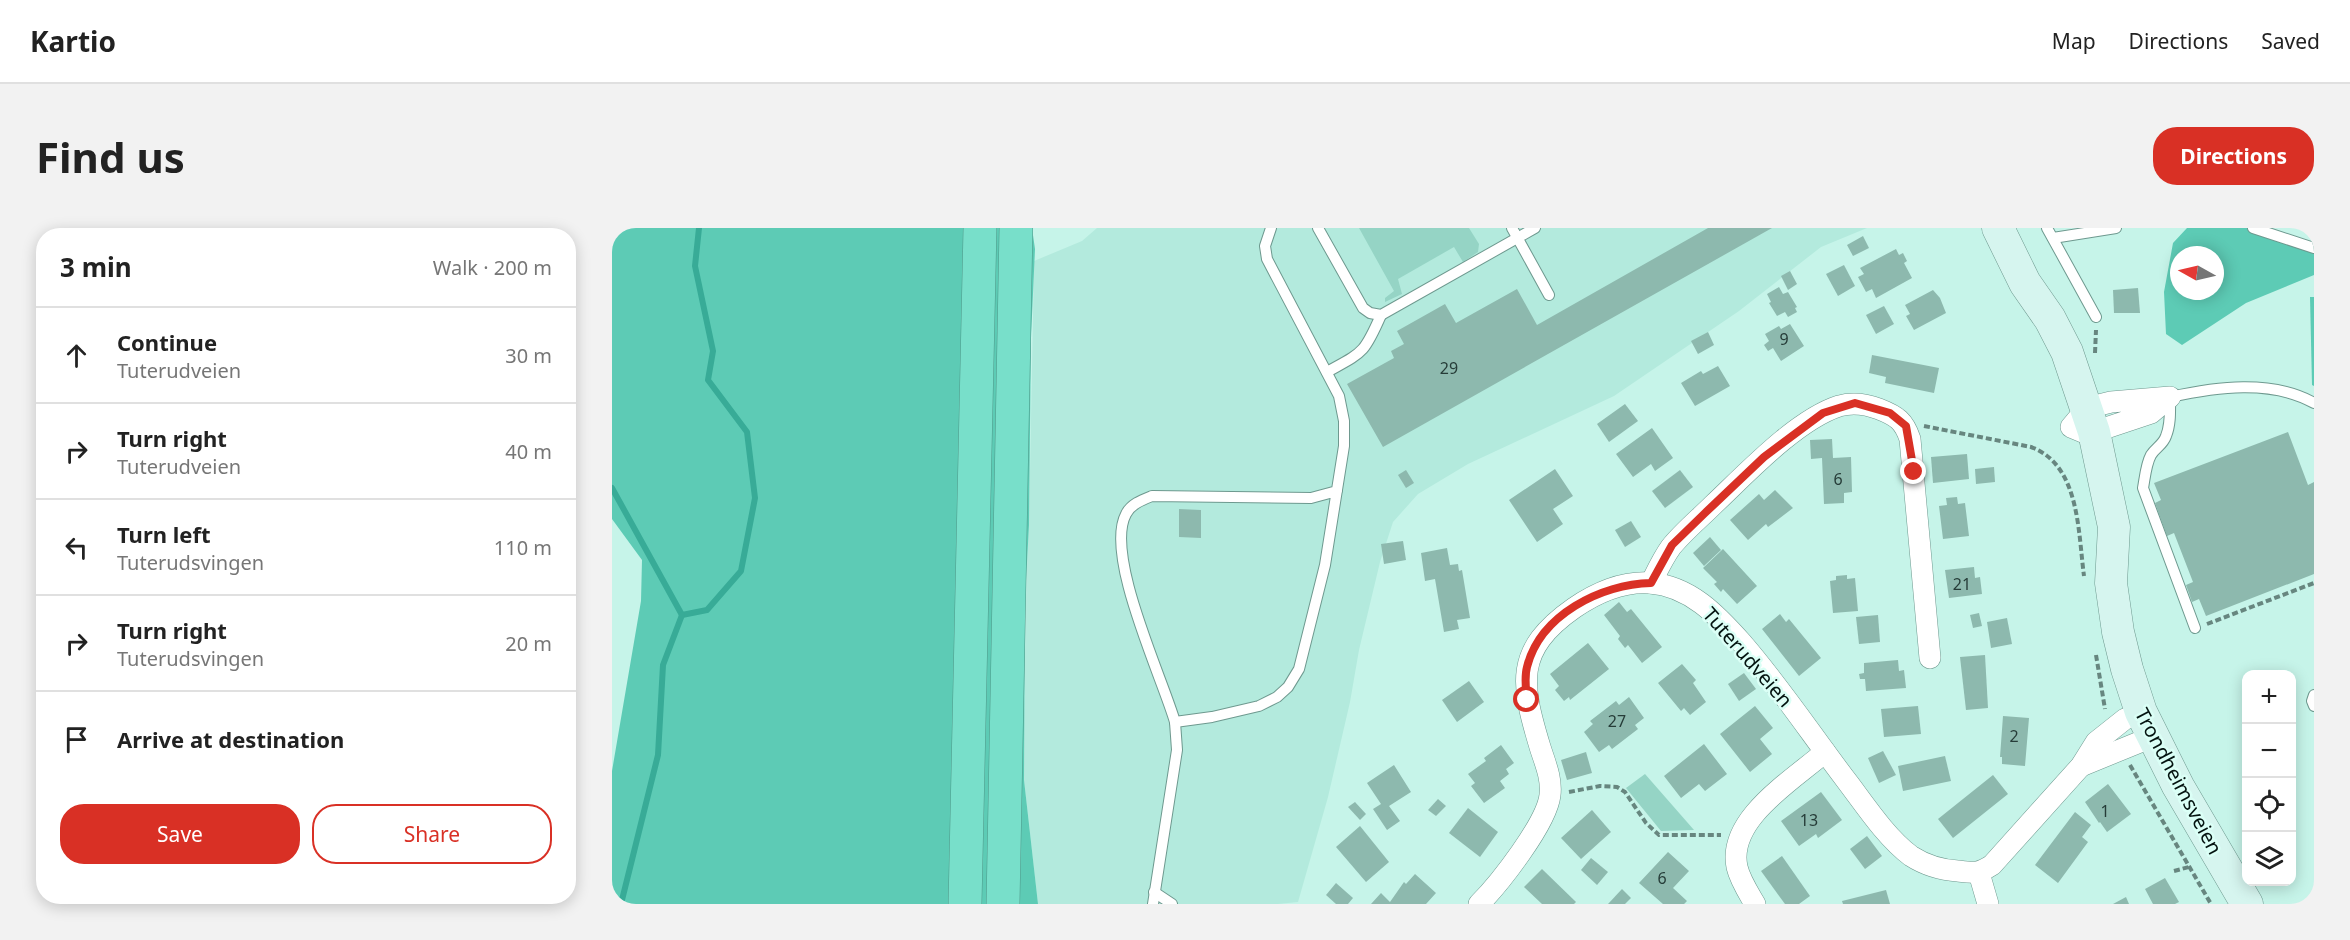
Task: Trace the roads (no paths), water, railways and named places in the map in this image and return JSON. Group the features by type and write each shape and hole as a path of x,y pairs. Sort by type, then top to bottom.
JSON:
{"highway":[{"path":"965,904 980,228"},
{"path":"1004,904 1016,228"}],"main road":[{"name":"Trondheimsveien","path":"1998,228 2025,283 2050,319 2067,352 2114,528 2098,580 2147,724 2194,815 2247,904"}],"street":[{"path":"2084,422 2151,413 2170,397"},
{"path":"1651,583 1672,545 1764,457 1823,413 1855,403 1890,413 1906,426 1914,472 1930,658"},
{"name":"Tuterudveien","path":"1482,903 1540,823 1550,796 1550,777 1527,700 1525,685 1527,668 1535,646 1556,621 1600,592 1637,583 1651,583 1678,589 1701,602 1719,618 1760,664 1861,801 1911,856 1930,866 1949,871 1979,873"},
{"path":"1988,904 1979,873 1992,865 2081,766 2147,724"},
{"path":"1755,904 1744,885 1737,866 1736,847 1740,834 1748,819 1770,798 1825,753"}],"lane":[{"path":"1175,722 1212,717 1259,706 1278,697 1288,687 1299,669 1325,565 1344,446 1344,421 1339,396 1267,259 1265,246 1271,228"},
{"path":"1318,228 1362,308 1370,313 1381,315"},
{"path":"1327,372 1362,352 1369,343 1381,315 1515,233 1535,228"},
{"path":"2047,228 2096,317"},
{"path":"2054,238 2116,228"},
{"path":"2253,228 2314,248"},
{"path":"1515,233 1550,295"},
{"path":"2195,628 2143,488 2152,453 2162,446 2167,435 2171,414 2170,397 2209,389 2265,388 2302,396 2314,403"},
{"path":"1153,904 1177,750 1175,722 1130,590 1121,550 1126,513 1141,500 1152,496 1311,498 1337,491"},
{"path":"2314,695 2312,701 2314,706"},
{"path":"1154,892 1172,904"}],"waterway":[{"path":"682,615 707,610 741,571 755,498 747,432 708,380 713,351 695,266 699,228"},
{"path":"612,488 682,615"},
{"path":"621,904 658,755 663,665 682,615"}]}
